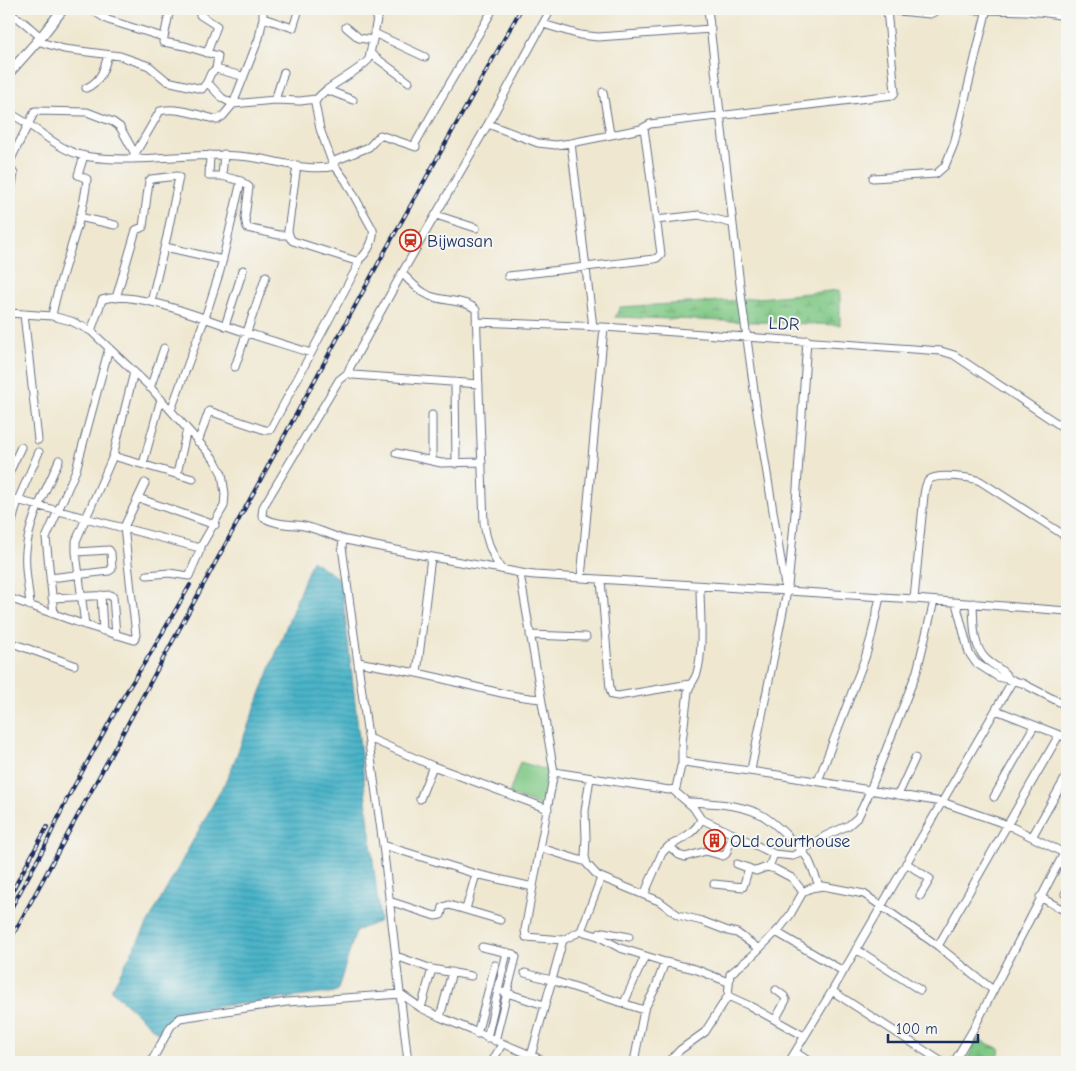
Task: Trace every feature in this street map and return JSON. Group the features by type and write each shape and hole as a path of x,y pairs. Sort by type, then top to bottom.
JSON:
{"main road":[{"path":"9,73 63,9"},
{"path":"972,9 1002,9 1055,13 1067,16"}],"street":[{"path":"90,9 108,20 164,37"},
{"path":"9,14 21,18 39,39 64,49 120,56 145,64 163,78 174,83 202,89 211,73 216,69 218,56 185,46 164,44 170,9"},
{"path":"133,156 160,111 184,112 217,120 223,116 233,104 242,76 254,50 263,18 263,9"},
{"path":"263,18 293,28 299,9"},
{"path":"206,82 222,98 233,104 316,99 364,65 371,54 379,9"},
{"path":"9,113 62,147 84,156 133,156 154,159 224,154 316,169 334,164 363,151 380,135 416,147 450,80 493,9"},
{"path":"551,9 488,124 402,273 349,372 339,380 263,507 262,514 264,518 286,525 302,526 346,540 520,574 914,599 1067,611"},
{"path":"708,9 731,223 762,444 786,592"},
{"path":"877,9 930,14 940,9"},
{"path":"874,178 936,174 945,166 954,144 987,9"},
{"path":"488,124 538,143 556,145 644,128 650,124 894,94 887,10"},
{"path":"199,12 200,15 217,26 207,53"},
{"path":"543,24 580,35 605,37 711,29"},
{"path":"346,27 359,38 374,36 425,57"},
{"path":"86,88 93,85 101,75 108,54"},
{"path":"371,54 409,82"},
{"path":"216,69 242,76"},
{"path":"275,100 284,72"},
{"path":"327,90 353,100"},
{"path":"603,92 610,134"},
{"path":"198,442 208,411 210,410 265,430 270,430 356,269 359,260 362,259 373,239 373,230 346,181 334,164 320,129 315,106 316,99"},
{"path":"9,200 14,174 9,163 34,112 37,110 87,112 112,122 120,127 133,156"},
{"path":"508,276 587,268 657,258 661,254 644,128"},
{"path":"571,143 593,327"},
{"path":"222,176 224,154"},
{"path":"210,155 209,176 222,176 240,181 249,187 247,228 288,236 293,241 356,261 359,260"},
{"path":"52,316 87,180 78,175 84,156"},
{"path":"288,236 296,165"},
{"path":"116,298 136,230 143,227 149,181 151,179 177,176 179,177 165,247 151,302"},
{"path":"172,410 205,318 223,260 240,181"},
{"path":"436,215 476,228"},
{"path":"656,220 699,215 731,223"},
{"path":"79,217 115,225"},
{"path":"165,247 223,260"},
{"path":"225,326 243,270"},
{"path":"402,273 414,286 427,295 474,307 485,531 493,556 501,569"},
{"path":"235,367 266,276"},
{"path":"91,331 102,300 116,298 151,302 311,353"},
{"path":"9,313 52,316 72,321 91,331 172,410 214,459 222,474 225,494 224,506 188,576 169,573 147,574"},
{"path":"24,314 38,440"},
{"name":"LDR","path":"476,322 604,327 807,340 945,352 954,355 1067,430"},
{"path":"581,578 604,327"},
{"path":"751,770 788,586 796,503 807,340"},
{"path":"54,614 46,538 76,470 109,348"},
{"path":"150,388 164,348"},
{"path":"85,625 76,540 113,456 134,372"},
{"path":"349,372 354,375 478,384"},
{"path":"455,382 456,464"},
{"path":"143,464 161,399"},
{"path":"432,415 432,461"},
{"path":"177,474 187,429"},
{"path":"9,473 21,447"},
{"path":"9,533 18,500 39,452"},
{"path":"396,454 456,464 482,462"},
{"path":"113,456 193,479"},
{"path":"30,606 26,552 31,527 59,460"},
{"path":"914,599 924,495 926,482 930,478 937,476 980,481 1067,537"},
{"path":"9,598 132,641 136,637 124,527 145,483"},
{"path":"9,498 201,548"},
{"path":"138,498 215,525"},
{"path":"346,540 342,542 342,547 383,845 408,1062"},
{"path":"50,578 111,571 111,553 109,550 76,552"},
{"path":"418,673 431,557"},
{"path":"520,574 554,772 526,937 563,940 581,931 601,878"},
{"path":"601,580 612,695 618,696 690,684"},
{"path":"673,790 678,783 682,763 682,742 690,684 697,673 700,655 700,586"},
{"path":"101,596 103,631"},
{"path":"52,598 112,596 116,635"},
{"path":"818,782 867,652 880,597"},
{"path":"554,772 673,790 688,802 701,819 753,842 774,854 793,856 821,838 854,821 864,805 917,671 934,601"},
{"path":"956,603 967,646 973,660 998,677 1032,687 1067,706"},
{"path":"973,603 979,651 985,659 1004,671 1011,680"},
{"path":"530,635 586,637"},
{"path":"9,642 74,665"},
{"path":"358,662 418,673 484,690 515,696 541,698"},
{"path":"789,1062 996,710 1011,680"},
{"path":"996,710 1067,738"},
{"path":"994,797 1034,726"},
{"path":"938,946 1059,735"},
{"path":"369,738 433,766 548,809"},
{"path":"898,795 915,758"},
{"path":"682,763 751,770 942,802 1008,825 1032,837 1066,849 954,1062"},
{"path":"420,799 433,766"},
{"path":"1032,837 1067,775"},
{"path":"586,862 585,811 590,778"},
{"path":"688,802 736,807 759,813 770,820 803,850 819,886"},
{"path":"644,895 662,853 698,826 701,819"},
{"path":"669,846 678,855 685,857 704,851 723,856 726,854 733,834"},
{"path":"383,845 476,874 533,888"},
{"path":"541,848 586,862 601,878 659,902 678,915 702,921 728,931 737,932 759,949"},
{"path":"769,868 774,854"},
{"path":"906,863 930,878 920,896"},
{"path":"737,864 756,871 769,868 774,869 792,878 803,892"},
{"path":"714,884 743,887 749,868"},
{"path":"466,909 476,874"},
{"path":"669,1062 680,1050 705,1032 728,996 728,982 732,972 776,932 790,915 803,892 819,886 859,892 881,905 938,946 993,990"},
{"path":"1067,891 1065,894 1067,895"},
{"path":"1040,897 1067,912"},
{"path":"389,901 435,916 440,915 443,907 446,905 500,920"},
{"path":"581,931 598,936 620,948 695,969 728,982"},
{"path":"598,936 603,932 629,937"},
{"path":"776,932 843,971"},
{"path":"531,1056 563,940"},
{"path":"482,946 507,952 516,957 507,993 499,1043 492,1062"},
{"path":"856,949 920,990"},
{"path":"487,1038 507,952"},
{"path":"396,956 432,969 471,976"},
{"path":"624,1003 645,956"},
{"path":"634,1062 644,1010 655,989 665,962"},
{"path":"477,1034 495,965"},
{"path":"421,1008 432,969"},
{"path":"440,1017 452,972"},
{"path":"524,973 552,980 644,1010"},
{"path":"490,988 544,1005"},
{"path":"775,1020 786,1000 776,990"},
{"path":"832,991 942,1062"},
{"path":"151,1062 171,1026 180,1018 287,1002 400,994 421,1008 440,1017 547,1062"},
{"path":"728,996 804,1036"},
{"path":"795,1052 810,1062"}],"green space":[{"path":"840,290 840,325 615,317 620,307 738,300"},
{"path":"520,762 554,772 548,809 509,794"},
{"path":"977,1039 1000,1049 997,1062 966,1062"}],"water":[{"path":"312,560 341,580 380,921 356,931 337,992 183,1011 171,1020 160,1035 111,990 229,775"}],"railway":[{"path":"9,942 385,251 521,9"},
{"path":"9,912 45,846 67,799 125,694 190,585"},
{"path":"9,897 47,827"}],"place":[{"name":"Bijwasan","path":"411,241"},
{"name":"OLd courthouse","path":"714,841"}]}
